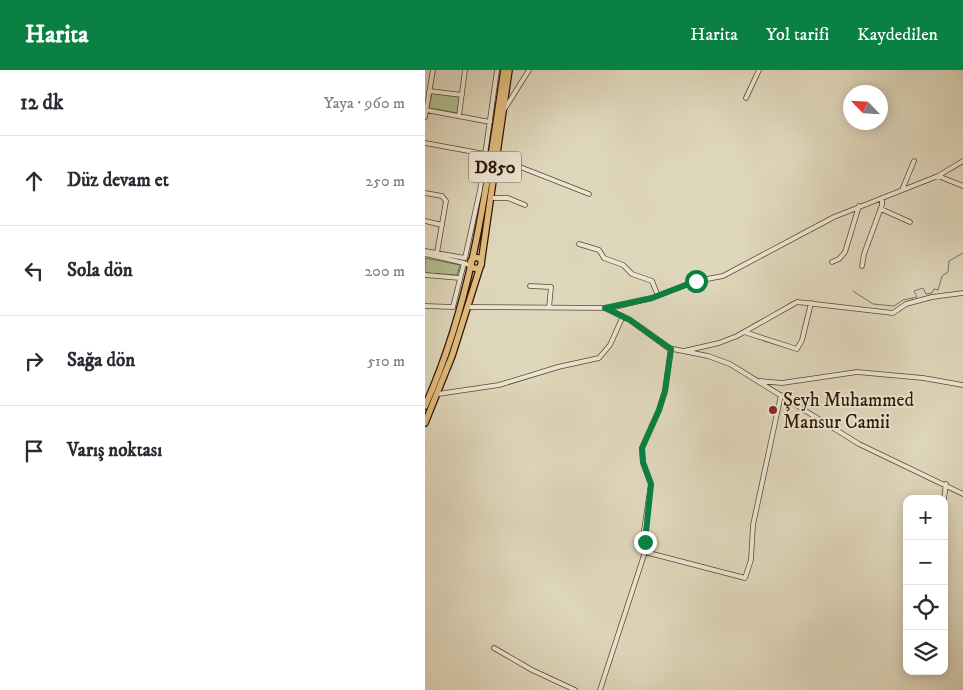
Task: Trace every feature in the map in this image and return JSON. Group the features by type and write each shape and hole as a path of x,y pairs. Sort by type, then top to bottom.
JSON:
{"highway":[{"name":"D850","path":"425,406 442,368 462,307 469,262 482,216 504,70"},
{"name":"D850","path":"425,423 438,394 481,264 509,70"},
{"path":"480,259 481,264 477,268 469,262 480,259"}],"street":[{"path":"433,70 425,114 459,116 490,122"},
{"path":"459,116 465,70"},
{"path":"425,306 453,307 460,278 469,262 497,70"},
{"path":"503,112 529,70"},
{"path":"746,98 759,70"},
{"path":"429,90 462,95"},
{"path":"425,143 485,154"},
{"path":"902,190 914,161"},
{"path":"468,307 605,308 658,296 696,281 723,276 771,249 859,206 938,176 963,161"},
{"path":"494,170 510,163 589,194"},
{"path":"938,176 963,186"},
{"path":"425,193 445,199 437,253"},
{"path":"490,198 507,198 525,204"},
{"path":"862,266 864,254 881,210 882,198"},
{"path":"832,262 839,259 845,252 859,206"},
{"path":"881,210 910,222"},
{"path":"425,221 442,224"},
{"path":"579,244 599,250 604,258 623,265 632,274 652,281 658,296"},
{"path":"425,252 469,262"},
{"path":"425,252 437,253 469,262"},
{"path":"425,275 460,278"},
{"path":"530,286 551,287 549,308"},
{"path":"680,351 719,343 744,332 792,304 811,304 893,313 906,304 932,297 963,293"},
{"path":"744,332 797,349 802,340 811,304"},
{"path":"605,308 623,316 671,349 721,360 859,444 915,472 946,484 963,494"},
{"path":"438,394 499,385 558,367 599,358 610,345 623,316"},
{"path":"600,690 645,552 644,530 651,484 643,462 642,448 659,410 665,391 671,349"},
{"path":"758,381 783,382 857,372 923,378 963,385"},
{"path":"645,552 745,578 751,560 753,525 781,395"},
{"path":"945,495 946,484"},
{"path":"494,648 532,670 575,690"}],"green space":[{"path":"432,92 460,96 457,113 429,108"},
{"path":"425,258 460,265 457,275 425,273"}],"waterway":[{"path":"853,291 873,304 894,306 903,300 917,297 914,291 923,288 926,294 932,293 934,289 938,290 942,276 948,272 949,261 963,253"}],"place":[{"name":"Şeyh Muhammed Mansur Camii","path":"773,410"}],"route":[{"path":"645,542 644,530 651,484 643,462 642,448 659,410 665,391 667,362 671,349 630,320 605,308 623,306 652,298 696,281"}]}
